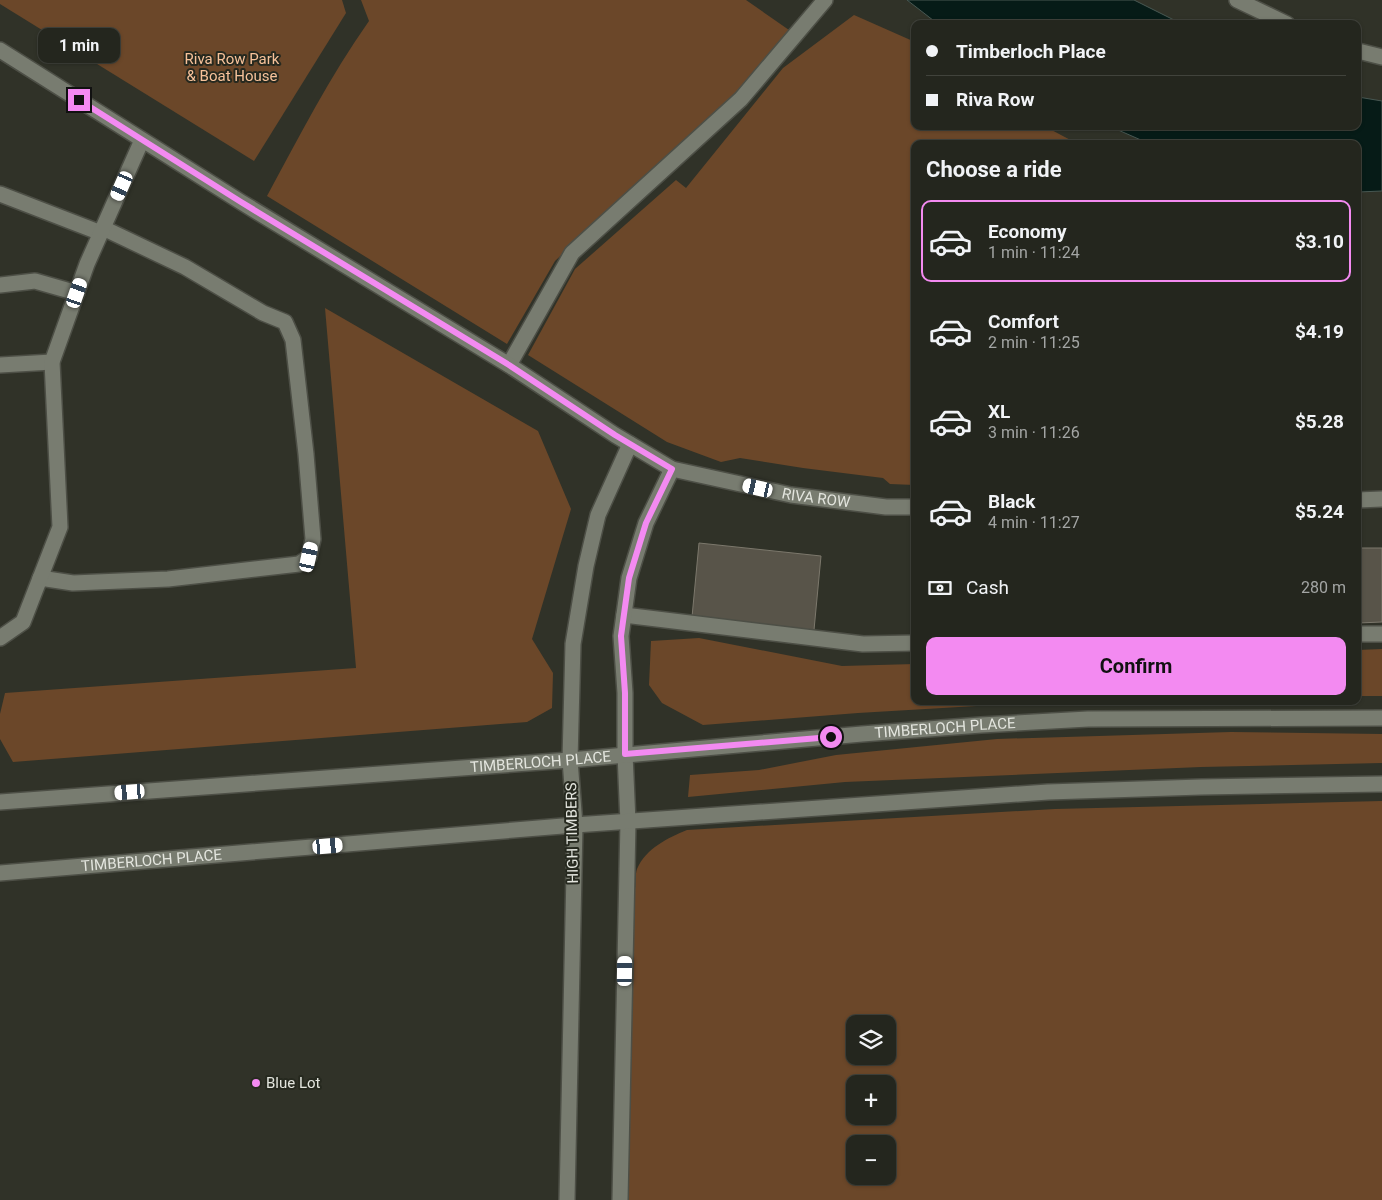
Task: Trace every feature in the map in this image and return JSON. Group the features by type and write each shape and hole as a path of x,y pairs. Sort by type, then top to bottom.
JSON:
{"street":[{"path":"509,365 572,253 741,99 824,0"},
{"path":"1237,0 1279,20"},
{"name":"RIVA ROW","path":"0,50 241,202 509,365 630,444 672,469 791,495 886,507 911,506"},
{"path":"1361,53 1382,57"},
{"path":"0,638 23,622 60,527 52,362 102,230 142,140"},
{"path":"0,194 102,230 185,267 263,313 285,322 293,340 306,454 313,539 309,557 299,564 168,579 74,583 40,578"},
{"path":"0,285 34,282 77,293"},
{"path":"0,365 52,362"},
{"name":"HIGH TIMBERS","path":"567,1200 575,825 570,760 573,644 586,566 598,515 630,444"},
{"path":"620,1200 628,822 625,693 621,636 629,578 646,523 672,469"},
{"path":"1361,500 1382,500"},
{"path":"624,615 863,644 911,643"},
{"path":"1361,634 1382,634"},
{"name":"TIMBERLOCH PLACE","path":"0,802 570,760 872,733 1088,719 1382,718"},
{"name":"TIMBERLOCH PLACE","path":"0,873 575,825 1048,792 1382,784"}],"green space":[{"name":"Riva Row Park & Boat House","path":"0,0 342,0 346,13 254,161 0,4"},
{"path":"361,0 746,0 789,30 735,94 555,261 507,344 267,196 328,85 369,21"},
{"path":"854,15 911,40 911,130 1052,130 1070,140 911,140 911,485 890,484 883,478 740,458 721,462 667,442 528,355 575,269 676,180 686,188 783,68"},
{"path":"325,308 538,431 571,509 532,639 553,673 552,708 527,722 13,762 0,739 0,714 5,693 356,668"},
{"path":"699,638 842,666 911,664 911,705 993,705 703,725 662,703 649,685 651,641"},
{"path":"1382,649 1382,696 1361,696 1361,650"},
{"path":"1231,732 1382,734 1382,763 1201,767 845,782 688,797 690,775 759,770 836,755 997,739"},
{"path":"1382,801 1382,1200 627,1200 637,869 646,855 658,845 687,830 1055,809"}],"water":[{"path":"907,0 1134,0 1174,20 933,20"},
{"path":"1361,98 1382,101 1382,191 1361,192 1361,140 1141,140 1118,130 1361,130"}],"building":[{"path":"699,543 821,556 814,630 692,617"},
{"path":"1361,548 1382,548 1382,622 1361,623"}],"place":[{"name":"Blue Lot","path":"256,1083"}],"route":[{"path":"79,100 241,202 509,365 615,435 672,469 646,523 629,578 621,636 625,693 625,754 831,737"}]}
